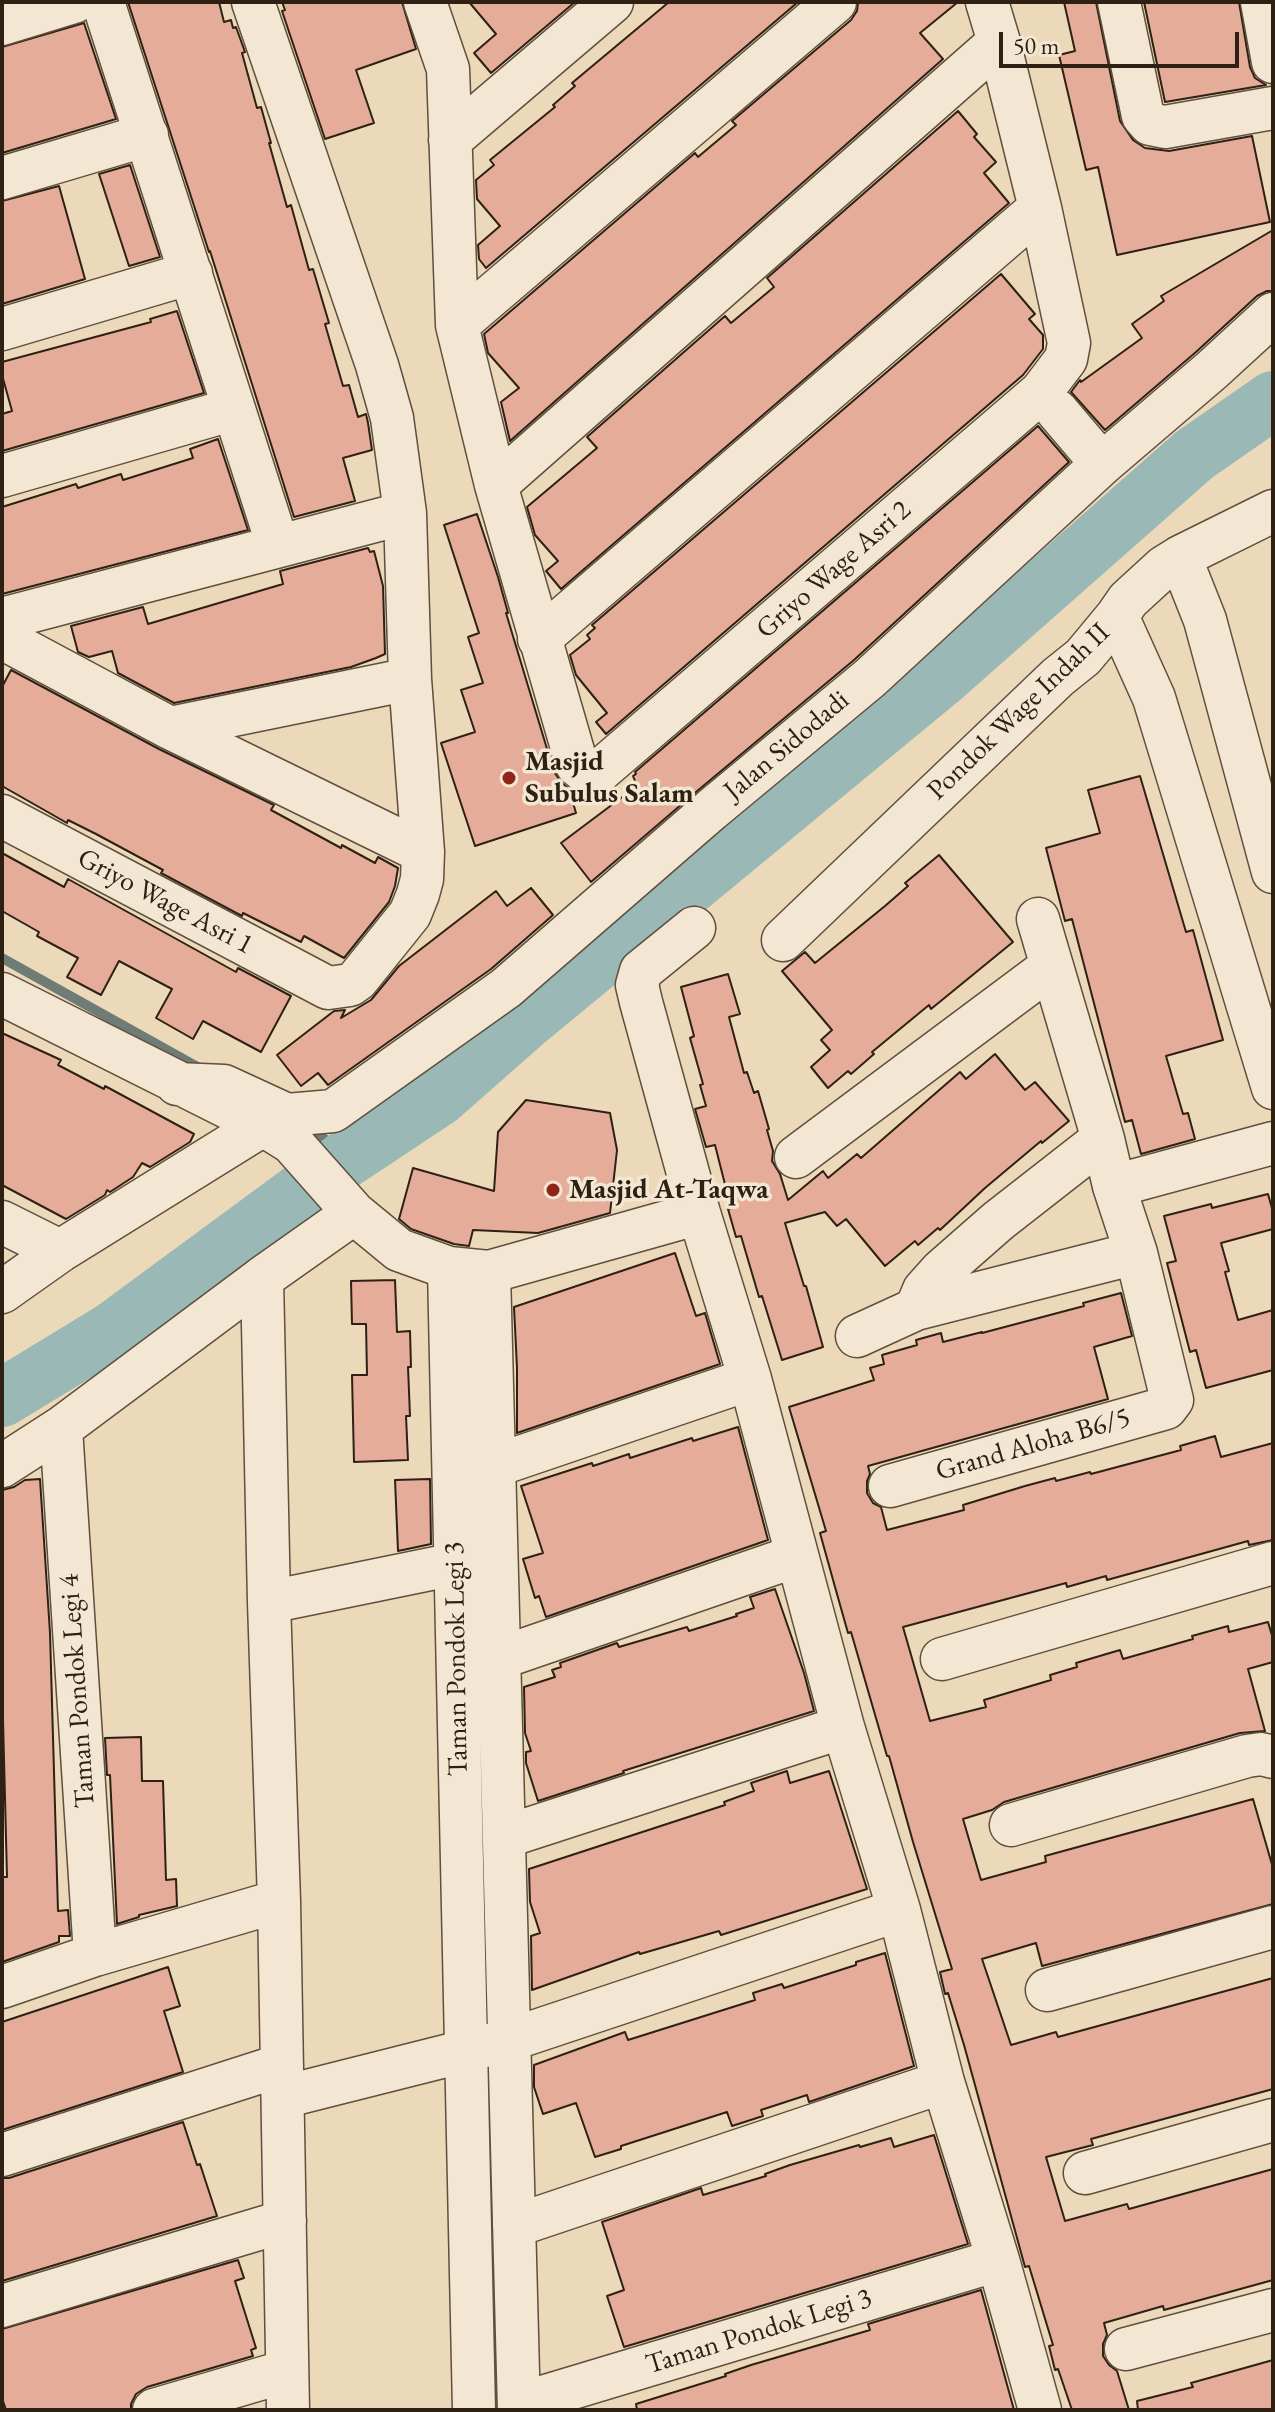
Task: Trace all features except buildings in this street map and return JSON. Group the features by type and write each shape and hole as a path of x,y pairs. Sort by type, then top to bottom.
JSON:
{"street":[{"path":"2,24 74,2"},
{"path":"103,2 278,546"},
{"path":"253,2 392,418 405,513 410,679 423,852"},
{"name":"Griyo Wage Asri 2","path":"425,2 448,69"},
{"name":"Griyo Wage Asri 2","path":"446,2 457,325 496,485 539,639 577,765 590,775 595,775 1041,392 1066,359 1069,343 1040,208 987,2"},
{"path":"450,140 612,2"},
{"path":"457,325 835,2"},
{"path":"1119,2 1143,116 1150,124 1165,127 1273,108"},
{"path":"1262,2 1273,62"},
{"path":"496,485 999,42"},
{"path":"2,178 147,135"},
{"path":"539,639 1040,208"},
{"path":"2,329 191,273"},
{"name":"Jalan Sidodadi","path":"2,994 177,1084 224,1086 281,1128 333,1111 506,988 711,810 870,678 1102,464 1273,314"},
{"path":"2,476 234,409"},
{"path":"1057,411 1102,464"},
{"name":"Pondok Wage Indah II","path":"783,940 1058,677 1083,657 1128,600 1164,567 1273,511"},
{"path":"2,619 405,513"},
{"path":"1180,557 1205,620 1273,872"},
{"path":"1117,616 1154,698 1273,1088"},
{"path":"2,638 170,728 423,852"},
{"path":"170,728 410,679"},
{"name":"Griyo Wage Asri 1","path":"2,816 328,988 350,985 357,980 410,914 422,879 423,852"},
{"path":"857,1336 916,1309 1136,1253 1038,919"},
{"path":"694,928 641,971 637,985 699,1213 750,1379 843,1727 899,1910 943,2082 1040,2410"},
{"path":"796,1157 1052,966"},
{"path":"2,1292 60,1251 281,1128 348,1206 399,1250 469,1270 699,1213"},
{"path":"916,1309 924,1290 941,1271 998,1221 1103,1139"},
{"path":"1114,1186 1273,1143"},
{"path":"2,1466 61,1428 262,1278 348,1206"},
{"path":"2,1222 60,1251"},
{"name":"Grand Aloha B6/5","path":"890,1486 1166,1408 1172,1400 1136,1253"},
{"name":"Taman Pondok Legi 3","path":"469,1270 494,1466 519,2407 998,2260"},
{"name":"Taman Pondok Legi 3","path":"469,1270 455,1564 474,2410"},
{"path":"154,2410 287,2390 279,1901 262,1278"},
{"path":"494,1466 750,1379"},
{"name":"Taman Pondok Legi 4","path":"61,1428 95,1955"},
{"name":"Taman Pondok Legi 3","path":"500,1658 796,1556"},
{"path":"942,1659 1273,1563"},
{"path":"269,1602 455,1564"},
{"path":"504,1837 843,1727"},
{"path":"1011,1825 1247,1756 1261,1754 1273,1757"},
{"path":"2,1987 95,1955 279,1901"},
{"path":"2,2155 282,2081 467,2051 509,2040 899,1910"},
{"path":"1047,1990 1273,1927"},
{"path":"514,2226 943,2082"},
{"path":"1085,2173 1273,2120"},
{"path":"2,2306 285,2221"},
{"path":"1126,2349 1273,2310"}],"waterway":[{"path":"2,1398 112,1331 347,1158 439,1097 523,1023 940,679 1194,455 1273,400"},
{"path":"2,958 203,1070"},
{"path":"309,1126 347,1158"}],"place":[{"name":"Masjid Subulus Salam","path":"509,778"},
{"name":"Masjid At-Taqwa","path":"553,1190"}]}
